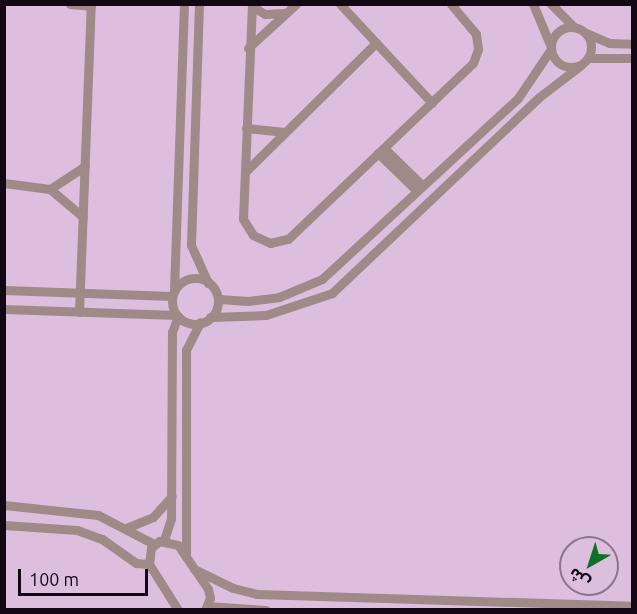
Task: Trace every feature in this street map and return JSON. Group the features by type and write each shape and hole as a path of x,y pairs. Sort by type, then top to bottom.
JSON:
{"street":[{"path":"70,4 91,5 79,312"},
{"path":"164,540 170,525 172,496 172,332 177,315 172,293 184,4"},
{"path":"186,557 186,350 200,322 210,317 217,309 219,298 208,283 191,244 199,4"},
{"path":"248,48 296,4"},
{"path":"340,4 432,103"},
{"path":"287,13 265,14 252,5 248,48 243,219 246,228 261,240 279,242 288,239 473,63 478,49 476,34 451,4"},
{"path":"533,4 558,63 633,58"},
{"path":"551,4 574,27 609,43 633,44"},
{"path":"219,298 264,300 309,286 420,189 518,98 551,48 558,32 574,27"},
{"path":"210,317 266,315 332,293 538,98 584,62 591,45 585,32"},
{"path":"245,172 376,43"},
{"path":"246,128 285,132"},
{"path":"381,151 420,189"},
{"path":"50,189 85,166"},
{"path":"6,182 50,189 83,217"},
{"path":"4,290 172,293 189,279 208,283"},
{"path":"4,309 177,315 200,322"},
{"path":"126,528 153,517 172,496"},
{"path":"4,505 78,510 126,528 154,544"},
{"path":"4,525 77,530 113,545 136,564 149,564"},
{"path":"177,609 149,564 148,553 154,544 164,540 178,545 208,589 206,608 266,609"},
{"path":"194,569 233,588 257,594 633,606"}]}
